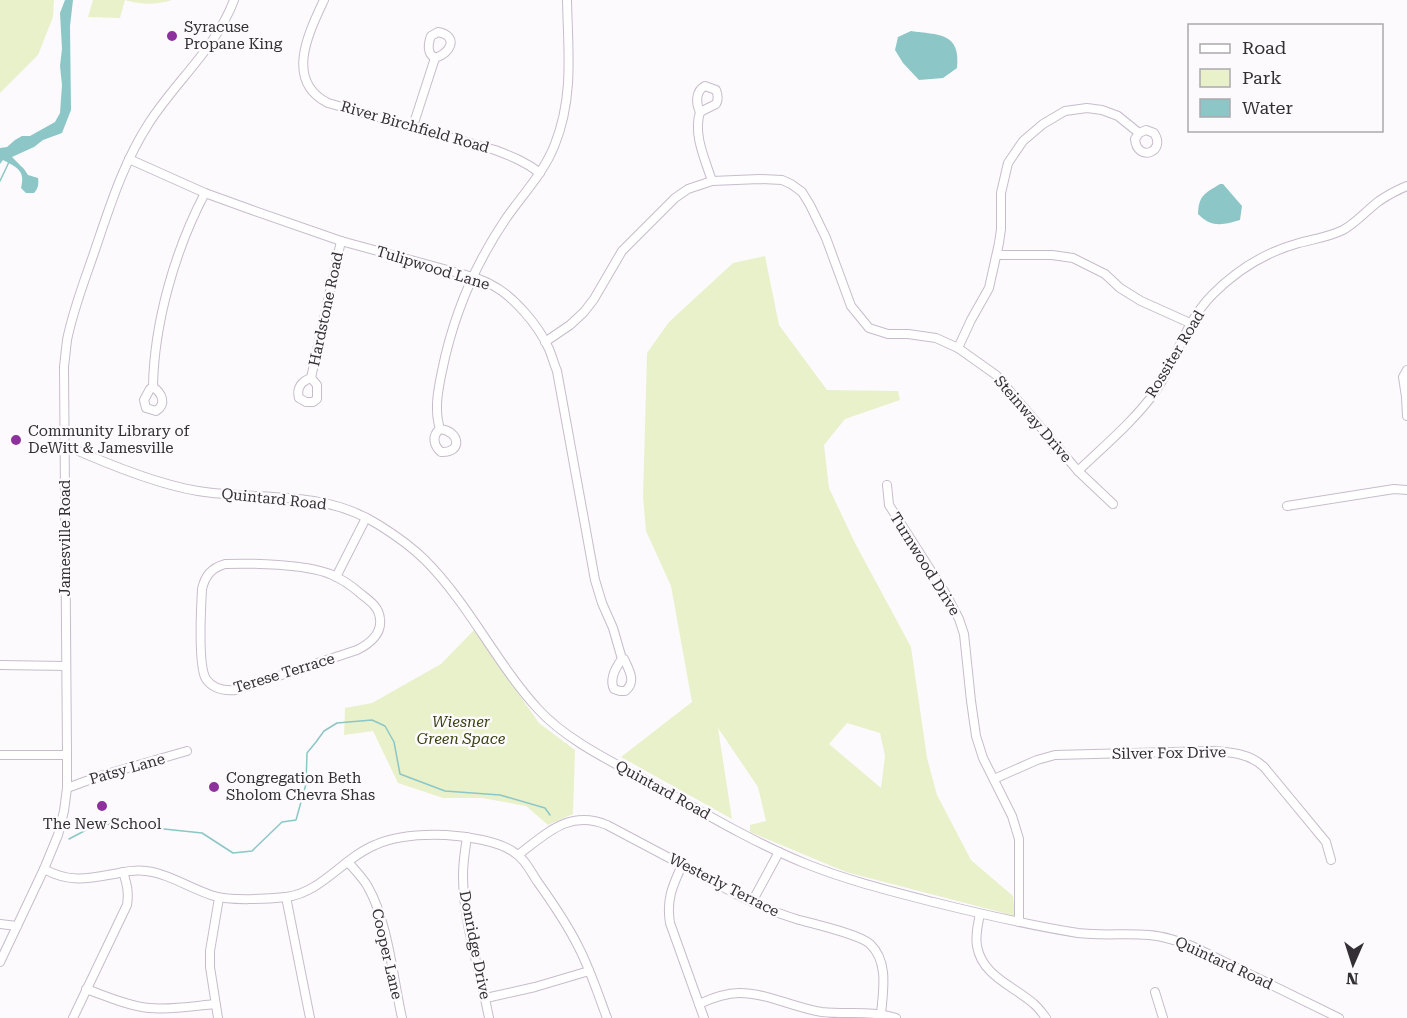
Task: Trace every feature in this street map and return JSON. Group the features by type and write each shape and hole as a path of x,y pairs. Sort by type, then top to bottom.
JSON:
{"street":[{"name":"Jamesville Road","path":"0,962 58,835 67,788 64,368 67,342 98,242 129,159 148,124 169,94 219,32 234,0"},
{"name":"River Birchfield Road","path":"324,0 305,48 303,59 306,81 322,99 328,103 513,156 540,173"},
{"path":"440,429 436,409 438,389 447,346 459,308 473,277 504,221 540,173 563,122 569,73 567,0"},
{"path":"412,126 435,58"},
{"path":"958,348 988,288 1002,229 1002,193 1008,163 1023,141 1042,124 1065,111 1087,108 1102,110 1118,116 1139,133"},
{"path":"700,112 698,137 712,181"},
{"name":"Tulipwood Lane","path":"129,159 206,193 341,241 473,277 490,284 526,313 546,342 557,371 596,580 622,659"},
{"name":"Steinway Drive","path":"546,342 584,312 622,251 669,203 688,189 712,181 782,180 802,192 810,205 826,238 851,306 869,328 888,334 936,338 958,348 996,375 1078,471 1113,504"},
{"name":"Rossiter Road","path":"1078,471 1141,410 1167,372 1190,323 1213,294 1231,278 1246,266 1274,251 1329,236 1345,229 1379,201 1407,186"},
{"path":"153,387 156,352 170,281 183,240 206,193"},
{"name":"Hardstone Road","path":"311,378 341,241"},
{"path":"997,255 1052,255 1073,258 1105,274 1120,288 1141,301 1190,323"},
{"path":"1407,369 1403,377 1407,396 1407,416"},
{"name":"Quintard Road","path":"65,445 141,476 176,487 233,495 313,500 332,504 366,518 398,538 438,574 517,682 551,723 627,770 779,852 831,873 980,914 1095,935 1148,935 1170,938 1192,946 1339,1018"},
{"name":"Turnwood Drive","path":"887,485 889,505 947,596 964,634 976,736 983,758 1012,816 1019,839 1019,922"},
{"path":"1287,506 1394,489 1407,490"},
{"path":"336,577 366,518"},
{"name":"Terese Terrace","path":"225,564 289,566 314,570 336,577 359,592 378,610 380,618 378,631 368,645 236,690 218,688 207,680 202,667 202,589 210,571 225,564"},
{"path":"0,665 66,666"},
{"name":"Patsy Lane","path":"67,788 187,751"},
{"name":"Silver Fox Drive","path":"994,779 1037,760 1055,755 1211,752 1248,756 1264,766 1326,842 1331,860"},
{"path":"0,755 67,755"},
{"name":"Westerly Terrace","path":"518,855 560,825 584,819 607,825 773,912 853,935 872,945 883,970 881,1014"},
{"path":"44,869 56,876 70,879 140,870 149,871 219,898 285,897 298,895 314,887 369,848 393,839 429,834 467,837 490,842 518,855 557,910 590,971 607,1018"},
{"name":"Donridge Drive","path":"467,837 463,857 464,900 489,1018"},
{"path":"752,902 779,852"},
{"name":"Cooper Lane","path":"348,862 369,888 377,908 384,930 402,1018"},
{"path":"682,865 670,895 670,923 704,1018"},
{"path":"73,1018 128,905 128,886 123,872"},
{"path":"285,897 310,1018"},
{"path":"218,1018 210,967 210,951 219,898"},
{"path":"980,914 977,945 985,967 1035,1005 1046,1018"},
{"path":"0,924 17,926"},
{"path":"486,998 590,971"},
{"path":"86,989 106,997 151,1008 215,1004"},
{"path":"1155,992 1163,1018"},
{"path":"699,1004 728,994 757,994 810,1010 881,1014 897,1018"},
{"path":"149,1018 151,1008"}],"green space":[{"path":"0,0 54,0 53,17 38,55 0,93"},
{"path":"93,0 125,0 120,18 88,17"},
{"path":"125,0 172,0 149,4"},
{"path":"765,256 779,325 827,390 898,391 900,400 845,419 824,445 829,488 855,543 911,647 927,758 937,795 971,860 1013,896 1015,916 846,872 750,832 750,825 766,821 758,787 718,728 732,819 621,757 692,702 671,586 646,531 643,497 647,353 669,322 733,263","holes":["847,723 880,733 885,756 881,788 829,744"]},
{"name":"Wiesner Green Space","path":"474,630 539,723 575,750 573,814 548,825 526,806 482,798 443,798 398,783 373,731 344,735 345,708 372,703 441,664"}],"water":[{"path":"65,0 73,0 70,26 71,110 62,133 43,140 34,147 12,157 28,175 38,178 38,186 34,193 26,193 21,188 22,177 19,170 3,160 0,164 0,148 7,147 22,136 30,136 55,122 60,113 62,49 60,13"},
{"path":"911,31 938,35 951,42 957,56 957,68 943,78 919,80 903,63 895,50 898,37"},
{"path":"1223,184 1242,206 1240,220 1218,224 1208,222 1198,214 1203,196"}],"waterway":[{"path":"0,181 9,162"},
{"path":"69,839 88,829 122,821 145,827 202,833 233,853 252,851 282,822 296,820 306,784 307,753 324,731 337,723 372,720 385,726 394,742 400,774 445,791 500,795 545,808 550,815"}],"place":[{"name":"Syracuse Propane King","path":"172,36"},
{"name":"Community Library of DeWitt & Jamesville","path":"16,440"},
{"name":"Congregation Beth Sholom Chevra Shas","path":"214,787"},
{"name":"The New School","path":"102,806"}]}
